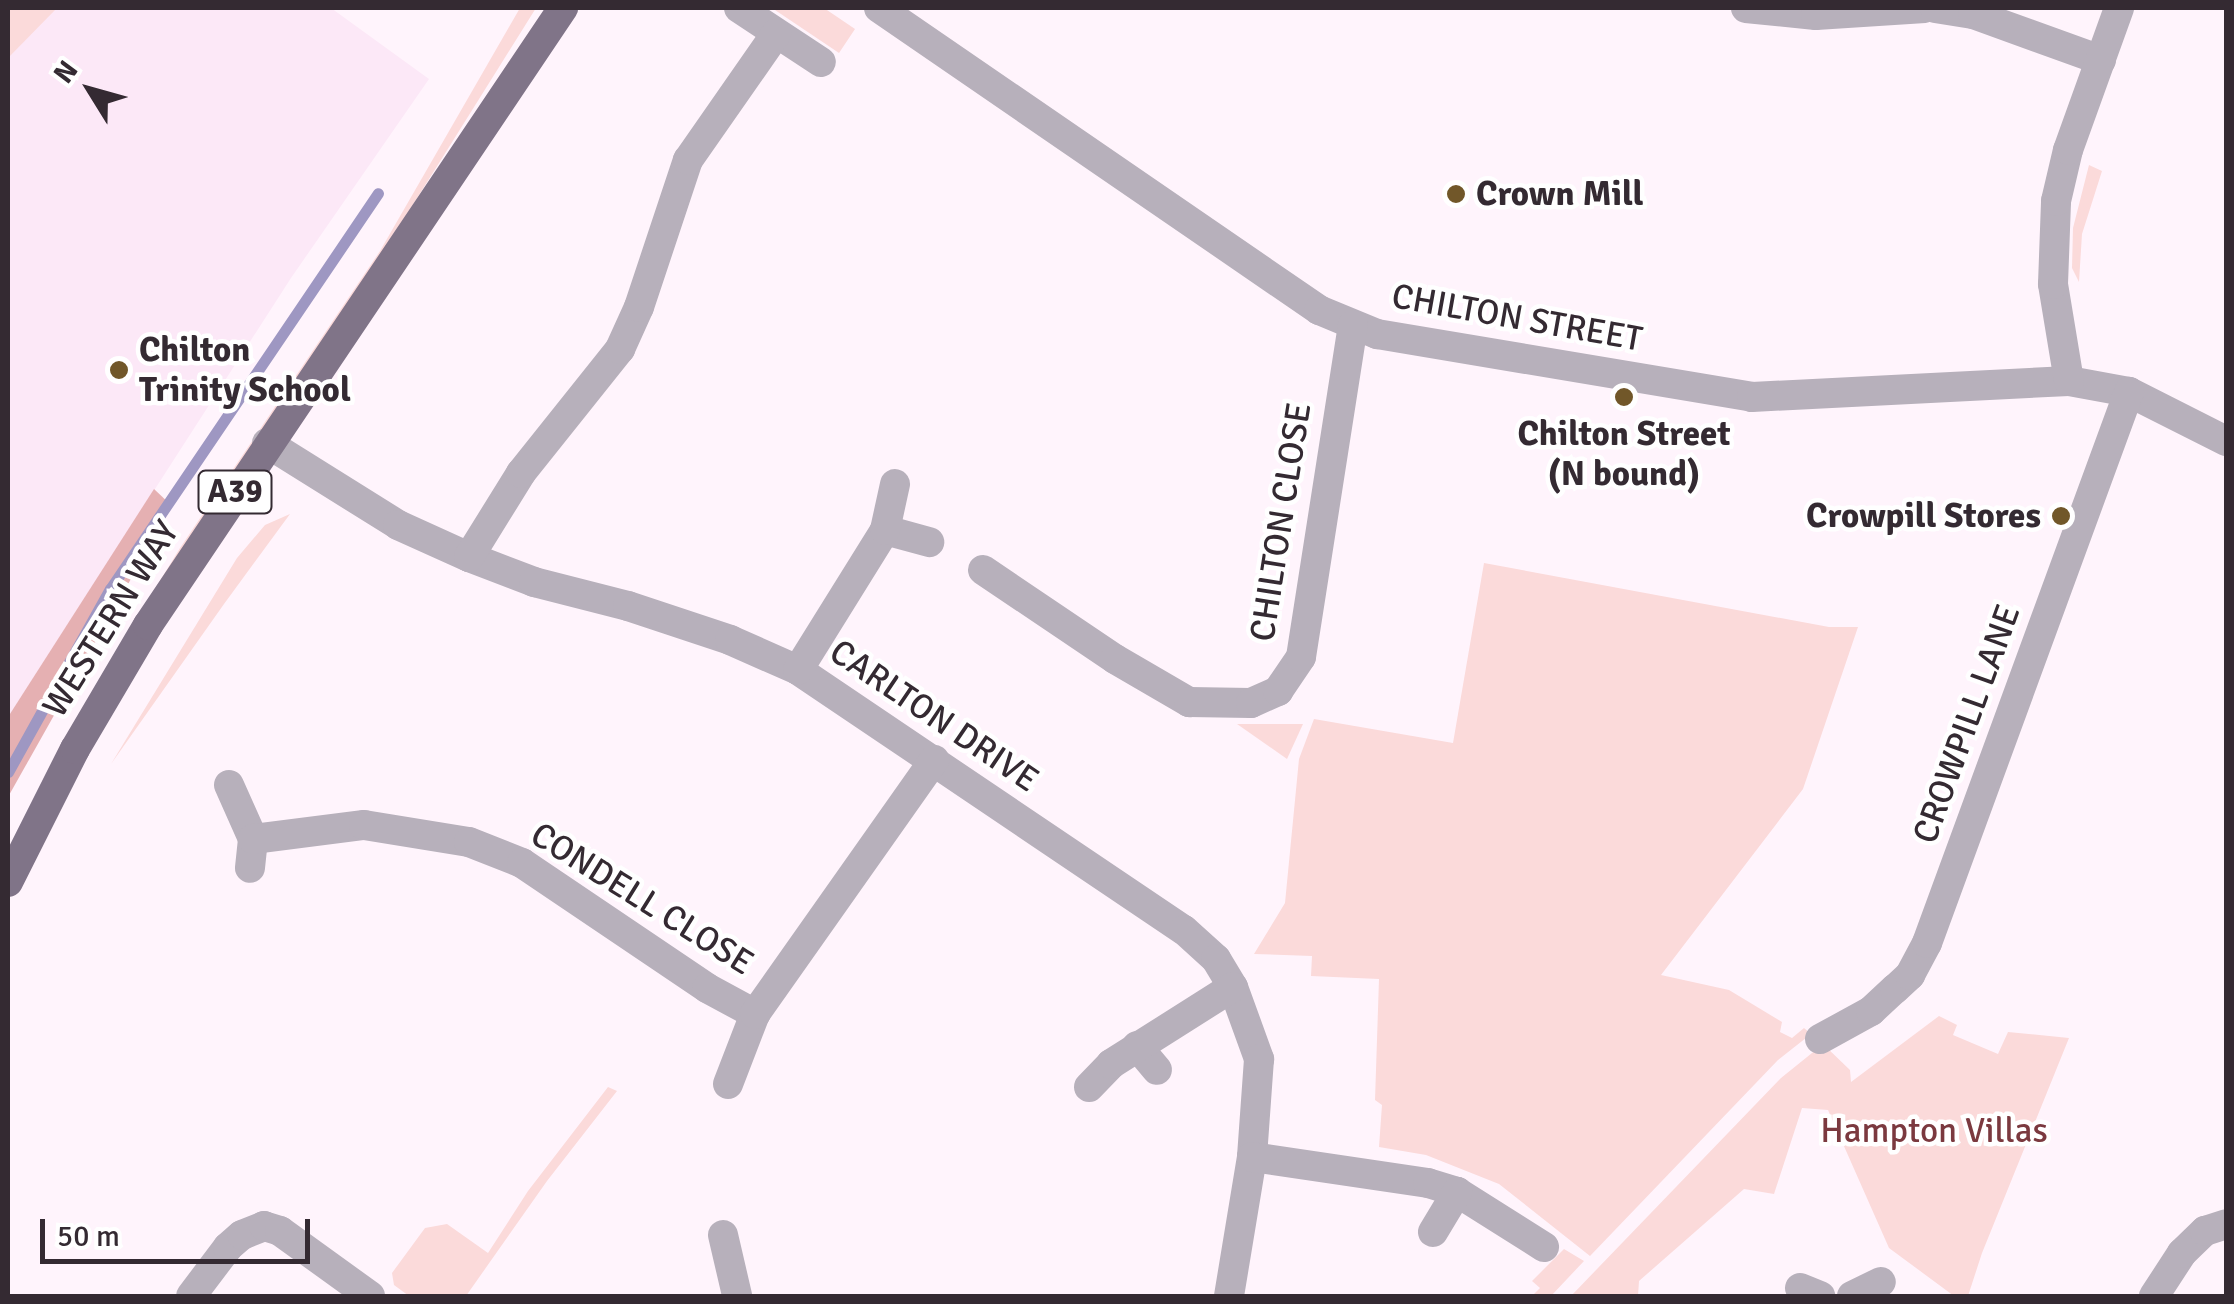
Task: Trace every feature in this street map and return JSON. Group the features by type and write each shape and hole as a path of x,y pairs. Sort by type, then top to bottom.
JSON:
{"main road":[{"name":"WESTERN WAY","path":"8,882 110,688 267,443 563,8"}],"street":[{"path":"739,8 821,62"},
{"name":"CHILTON STREET","path":"879,8 1284,287 1352,325 1427,345 1752,396 2069,381 2129,392 2226,441"},
{"path":"1746,8 1816,15 1925,8"},
{"path":"1935,8 1973,14 2100,60"},
{"path":"2069,381 2053,284 2052,238 2068,150 2119,8"},
{"path":"469,557 521,473 620,349 639,308 688,160 776,34"},
{"name":"CHILTON CLOSE","path":"983,570 1115,659 1188,702 1251,703 1278,691 1301,657 1352,325"},
{"name":"CROWPILL LANE","path":"1820,1039 1871,1011 1895,990 1910,975 1927,943 2129,392"},
{"name":"CARLTON DRIVE","path":"267,443 398,525 469,557 534,582 730,640 798,670 1184,930 1216,959 1233,987 1259,1059 1252,1157 1229,1296"},
{"path":"798,670 885,530 895,484"},
{"path":"885,530 929,542"},
{"path":"728,1084 756,1014 934,760"},
{"name":"CONDELL CLOSE","path":"229,785 251,854 364,824 469,842 522,863 707,988 756,1014"},
{"path":"1089,1087 1111,1064 1233,987"},
{"path":"1137,1046 1157,1070"},
{"path":"1252,1157 1387,1174 1457,1192 1544,1246"},
{"path":"1433,1232 1457,1192"},
{"path":"2154,1296 2182,1253 2205,1232 2226,1224"},
{"path":"191,1296 228,1248 253,1229 264,1226 280,1231 370,1296"},
{"path":"723,1234 737,1296"}],"shaded area":[{"name":"Chilton Trinity School","path":"8,8 331,8 429,79 291,278 8,717"},
{"path":"154,489 172,506 8,797 8,717"}],"green space":[{"path":"8,8 57,8 8,58"},
{"path":"520,8 536,8 8,852 88,699 180,548 380,251"},
{"path":"772,8 824,8 855,29 839,53"},
{"path":"2089,165 2102,171 2082,234 2079,282 2072,268 2073,228"},
{"path":"290,514 111,764 237,558 265,525"},
{"path":"1484,563 1829,627 1858,627 1803,789 1661,975 1729,990 1782,1022 1780,1032 1792,1038 1804,1028 1811,1034 1778,1060 1590,1256 1499,1184 1426,1155 1379,1147 1382,1105 1375,1100 1379,979 1311,976 1312,956 1254,954 1285,903 1299,759 1314,719 1453,743"},
{"path":"1237,724 1303,724 1287,759"},
{"name":"Hampton Villas","path":"1939,1016 1957,1025 1953,1035 1998,1054 2008,1032 2069,1038 1968,1296 1954,1296 1889,1248 1828,1110 1802,1108 1774,1194 1744,1189 1639,1281 1638,1296 1571,1296 1781,1078 1812,1053 1824,1045 1850,1070 1851,1082"},
{"path":"608,1087 617,1091 466,1296 409,1296 394,1285 392,1273 425,1228 447,1224 488,1253 528,1191"},
{"path":"1564,1249 1584,1261 1551,1296 1532,1296 1540,1288 1532,1281"}],"waterway":[{"path":"8,772 110,589 378,193"}],"place":[{"name":"Crown Mill","path":"1456,194"},
{"name":"Chilton Trinity School","path":"119,370"},
{"name":"Chilton Street (N bound)","path":"1624,397"},
{"name":"Crowpill Stores","path":"2061,516"}]}
